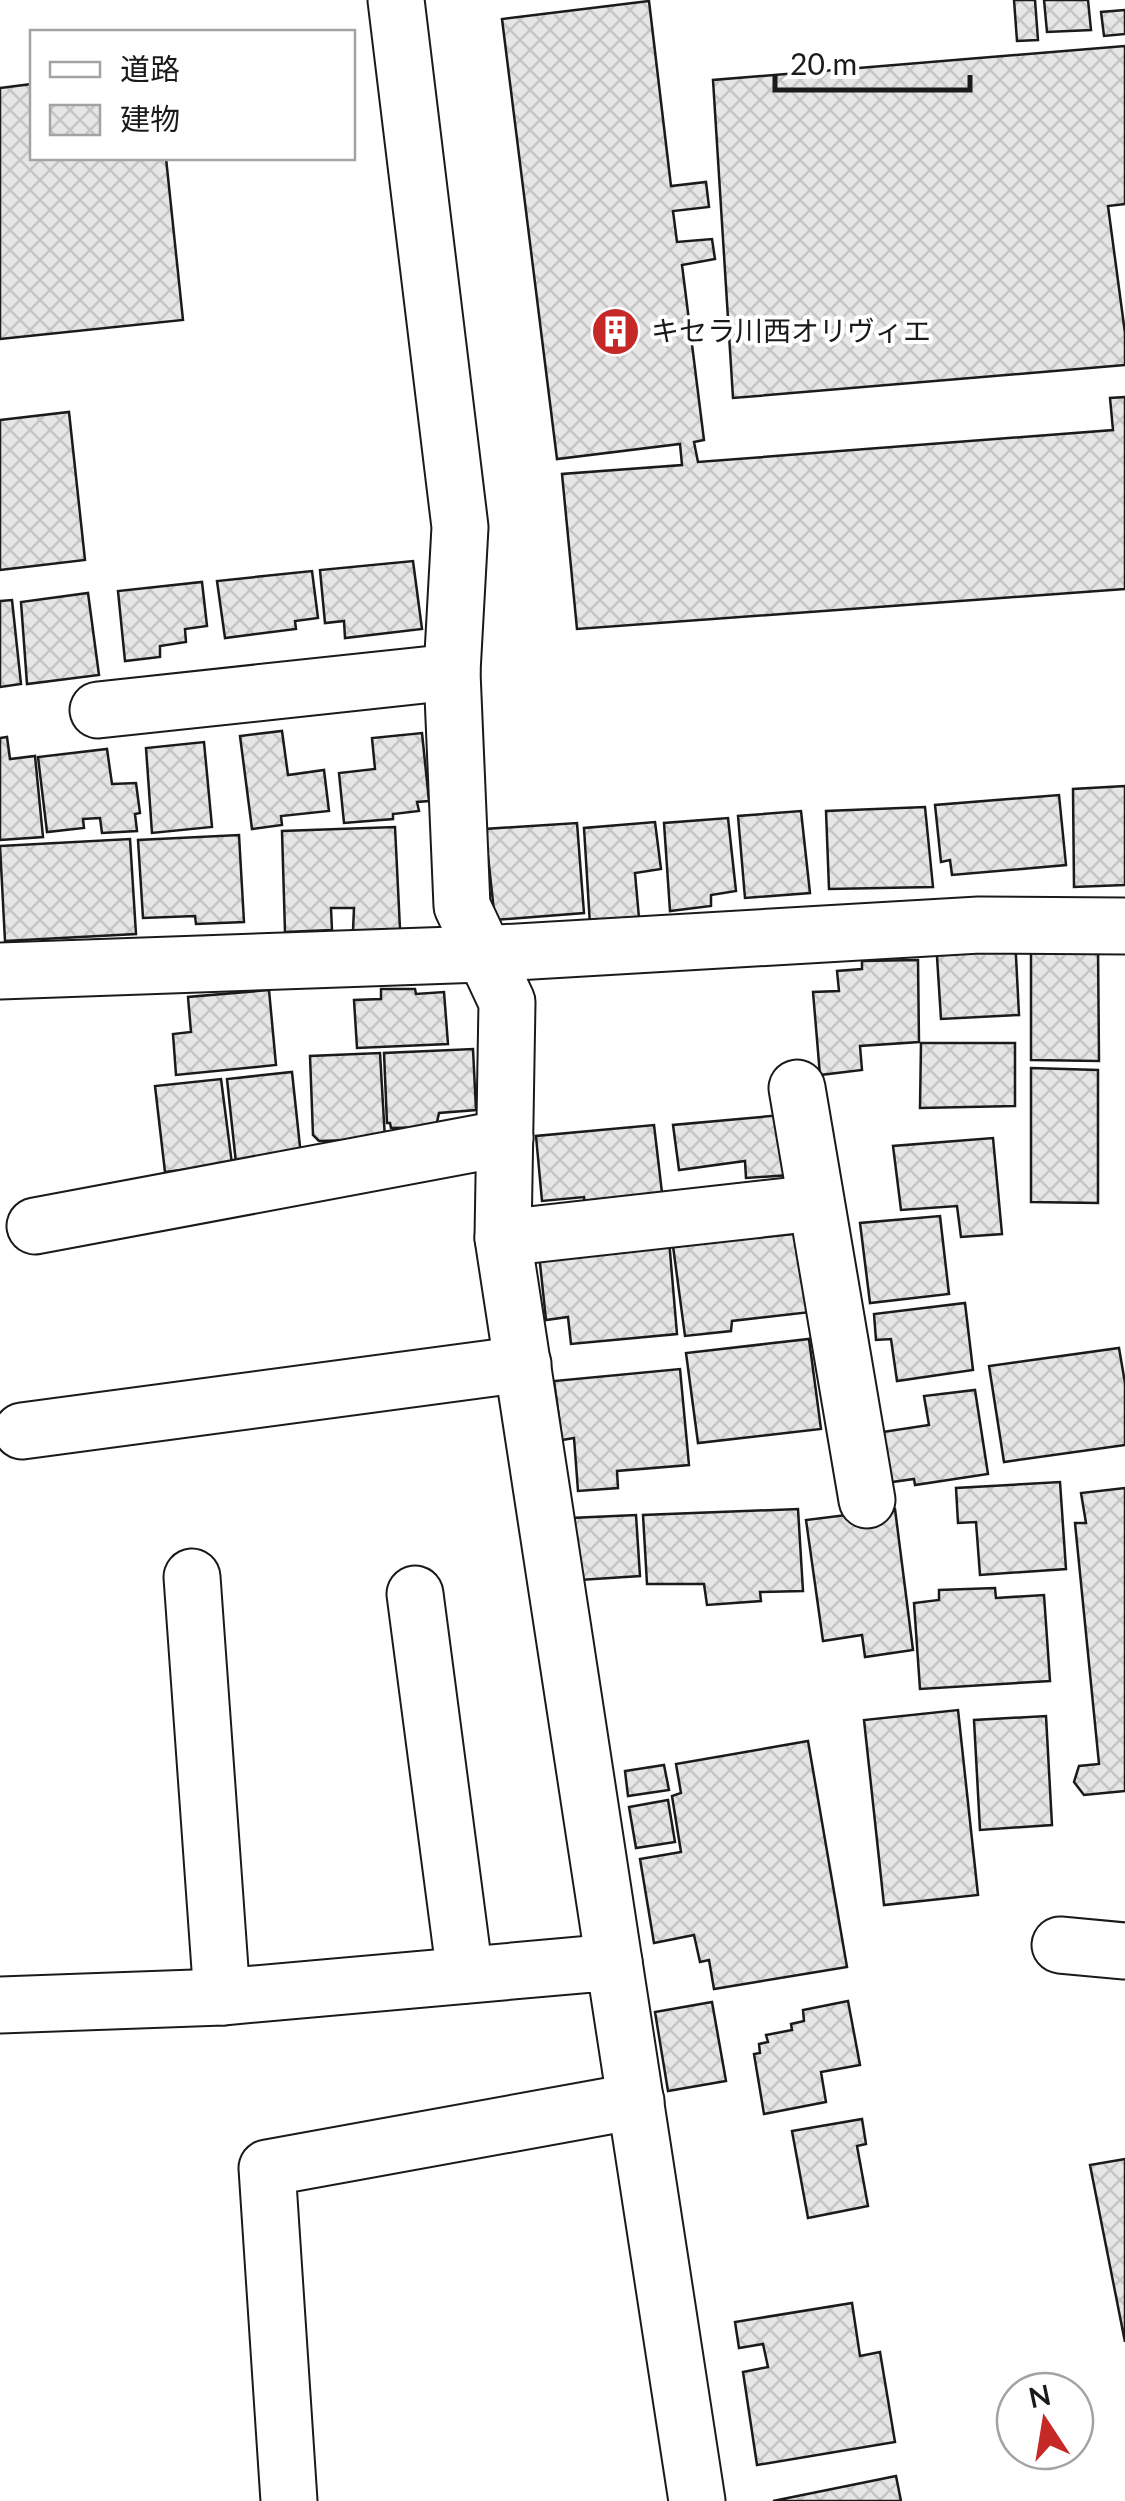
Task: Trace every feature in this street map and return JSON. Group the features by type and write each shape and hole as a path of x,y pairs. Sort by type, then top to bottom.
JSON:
{"street":[{"path":"396,0 460,527 452,672 462,906 507,1002 503,1238 696,2501"},
{"path":"98,710 452,672"},
{"path":"0,971 482,954 980,925 1125,926"},
{"path":"796,1088 867,1500"},
{"path":"35,1226 505,1138"},
{"path":"503,1238 815,1203"},
{"path":"22,1431 523,1364"},
{"path":"192,1577 222,1997"},
{"path":"415,1594 465,1976"},
{"path":"1060,1945 1125,1951"},
{"path":"0,2005 222,1997 614,1962"},
{"path":"289,2501 267,2168 636,2102"}],"building":[{"path":"1014,0 1035,0 1038,40 1017,41"},
{"path":"1044,0 1088,0 1091,30 1047,32"},
{"name":"キセラ川西オリヴィエ","path":"649,1 671,186 706,182 709,207 673,211 677,242 712,239 715,259 682,265 704,440 694,442 698,462 1113,430 1110,398 1125,397 1125,589 577,629 562,474 682,465 680,444 557,459 502,19"},
{"path":"1125,10 1125,34 1104,36 1101,12"},
{"path":"1125,46 1125,204 1108,206 1125,333 1125,365 733,398 713,80"},
{"path":"30,84 30,160 166,160 183,320 0,339 0,88"},
{"path":"69,412 85,560 0,570 0,420"},
{"path":"413,561 422,629 345,638 344,621 325,623 320,570"},
{"path":"312,571 318,618 295,621 296,629 225,638 217,581"},
{"path":"202,582 207,626 185,629 186,642 160,646 160,657 125,661 118,591"},
{"path":"88,593 99,675 27,684 21,602"},
{"path":"12,600 21,684 0,687 0,601"},
{"path":"282,731 288,775 324,770 329,811 281,816 282,825 252,829 240,736"},
{"path":"422,733 429,801 417,802 419,811 393,814 393,819 344,823 339,773 375,769 372,738"},
{"path":"7,737 10,759 35,756 43,837 0,840 0,738"},
{"path":"204,742 212,827 152,833 146,748"},
{"path":"107,749 112,784 136,783 140,813 135,814 137,831 102,833 100,818 83,819 84,828 47,832 38,757"},
{"path":"1125,786 1125,885 1074,887 1073,789"},
{"path":"1059,795 1066,865 952,875 950,860 941,862 935,805"},
{"path":"925,807 933,887 829,889 826,811"},
{"path":"801,811 810,893 745,898 738,816"},
{"path":"728,818 736,891 711,895 711,906 670,911 664,823"},
{"path":"655,822 661,869 635,873 639,918 590,925 584,828"},
{"path":"577,823 584,913 495,920 485,829"},
{"path":"395,827 400,929 353,931 354,908 331,908 332,930 285,932 282,831"},
{"path":"239,835 244,922 196,924 195,916 143,918 138,840"},
{"path":"130,839 136,934 5,941 0,846"},
{"path":"1015,937 1019,1015 941,1019 936,941"},
{"path":"1031,944 1098,945 1099,1061 1031,1060"},
{"path":"918,960 919,1042 860,1046 862,1070 820,1075 813,992 839,991 837,971 862,969 862,961"},
{"path":"381,989 415,989 416,994 444,992 448,1044 357,1048 354,1000 381,999"},
{"path":"269,990 276,1065 176,1075 173,1034 191,1032 188,997"},
{"path":"921,1043 1015,1043 1015,1106 920,1108"},
{"path":"473,1049 476,1110 439,1113 436,1127 391,1128 387,1123 384,1053"},
{"path":"380,1053 385,1139 319,1141 313,1135 310,1056"},
{"path":"1031,1068 1098,1070 1098,1203 1031,1202"},
{"path":"292,1072 301,1156 236,1163 227,1079"},
{"path":"221,1079 232,1164 165,1172 155,1086"},
{"path":"782,1115 789,1175 746,1178 745,1161 679,1170 673,1125"},
{"path":"654,1125 663,1201 585,1207 584,1197 542,1201 536,1136"},
{"path":"993,1138 1002,1234 961,1237 957,1206 901,1210 893,1146"},
{"path":"940,1216 949,1294 870,1303 860,1223"},
{"path":"801,1233 811,1312 732,1321 731,1331 685,1336 673,1246"},
{"path":"669,1240 677,1334 571,1344 568,1317 546,1320 539,1254"},
{"path":"965,1303 973,1370 897,1381 891,1339 876,1340 874,1314"},
{"path":"809,1339 821,1429 698,1443 686,1353"},
{"path":"1119,1348 1125,1383 1125,1445 1004,1462 989,1366"},
{"path":"680,1369 689,1465 617,1471 618,1488 578,1491 574,1438 562,1440 554,1381"},
{"path":"975,1390 988,1474 915,1485 914,1479 885,1483 876,1433 929,1425 924,1396"},
{"path":"1060,1482 1066,1569 980,1575 976,1522 958,1523 956,1488"},
{"path":"1125,1488 1125,1791 1084,1795 1074,1782 1079,1766 1099,1764 1075,1523 1086,1523 1081,1493"},
{"path":"798,1509 803,1591 760,1592 761,1601 707,1605 704,1584 647,1584 643,1515"},
{"path":"895,1509 913,1650 865,1657 862,1635 823,1641 806,1520"},
{"path":"636,1515 640,1576 580,1580 571,1518"},
{"path":"995,1588 996,1598 1044,1595 1050,1681 920,1689 914,1603 939,1600 939,1590"},
{"path":"958,1710 978,1895 884,1905 864,1720"},
{"path":"1046,1716 1052,1825 980,1830 974,1720"},
{"path":"808,1741 847,1967 714,1989 709,1960 700,1962 694,1935 654,1943 640,1859 681,1852 672,1796 681,1793 676,1764"},
{"path":"664,1765 669,1790 628,1796 625,1771"},
{"path":"668,1800 675,1842 636,1848 629,1807"},
{"path":"848,2001 860,2065 821,2072 826,2102 764,2114 754,2054 760,2053 759,2044 768,2042 766,2035 792,2030 791,2024 804,2021 803,2010"},
{"path":"712,2002 726,2081 668,2091 655,2012"},
{"path":"862,2119 866,2144 857,2146 868,2206 808,2218 792,2131"},
{"path":"1125,2159 1125,2342 1090,2165"},
{"path":"852,2303 860,2356 880,2352 895,2442 757,2465 743,2372 768,2367 763,2344 739,2348 735,2322"},
{"path":"896,2476 901,2501 773,2501"}],"place":[{"name":"キセラ川西オリヴィエ","path":"616,331"}]}
